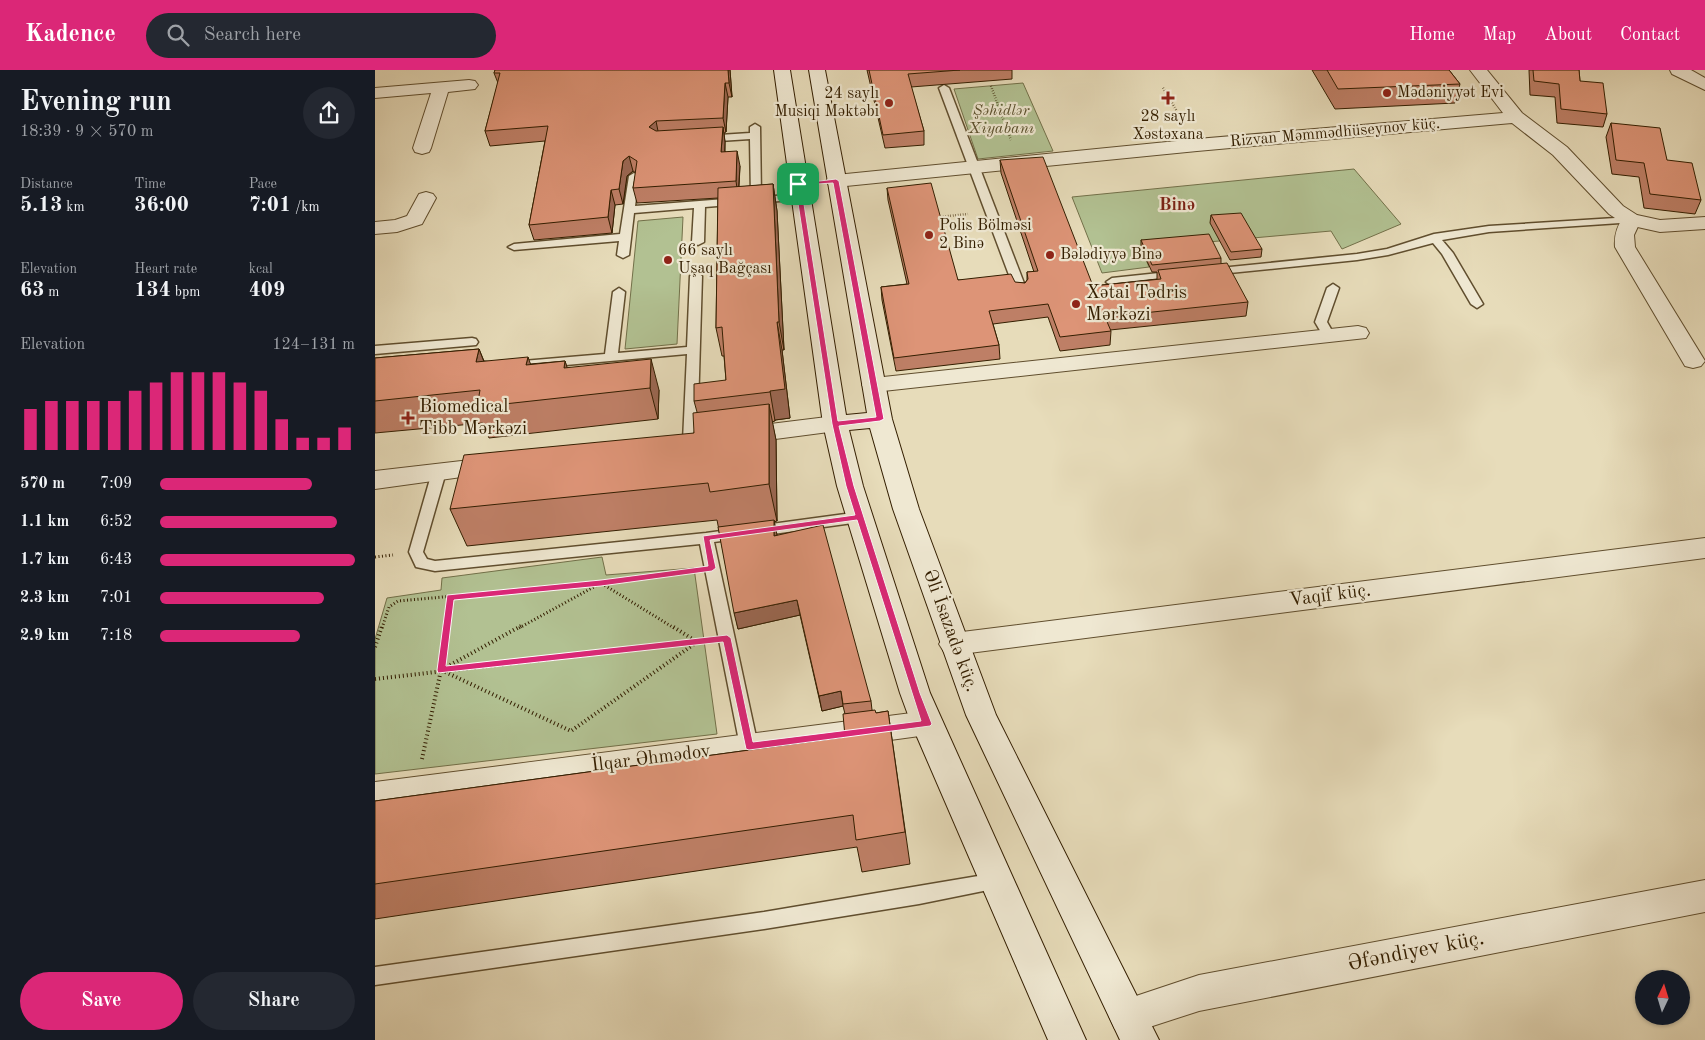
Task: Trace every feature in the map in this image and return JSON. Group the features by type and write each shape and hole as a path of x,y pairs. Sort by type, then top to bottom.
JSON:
{"street":[{"path":"782,70 835,424 850,486 915,693 927,724 1067,1040"},
{"name":"Əli İsazadə küç.","path":"817,70 880,419 906,510 981,715 1053,867 1134,1028"},
{"path":"1477,70 1516,117 1551,142 1616,210 1631,220 1661,226 1705,224"},
{"path":"1685,71 1705,85"},
{"path":"375,93 469,86"},
{"path":"422,148 441,88"},
{"name":"Rizvan Məmmədhüseynov küç.","path":"799,190 837,188 975,168 1197,145 1516,117"},
{"path":"375,228 397,226 415,220 426,198"},
{"path":"1631,220 1624,235 1625,247 1693,361"},
{"path":"874,385 1358,332"},
{"path":"697,440 880,419"},
{"path":"375,480 516,463"},
{"name":"Vaqif küç.","path":"954,644 1705,548"},
{"name":"İlqar Əhmədov","path":"375,796 927,724"},
{"name":"Əfəndiyev küç.","path":"1134,1028 1199,993 1705,896"}],"lane":[{"path":"945,88 1021,291"},
{"path":"697,139 755,131 756,200"},
{"path":"623,255 634,176"},
{"path":"628,210 756,200 799,190"},
{"path":"698,242 700,205"},
{"path":"1112,282 1357,257 1388,252 1435,237 1489,229 1631,220"},
{"path":"514,247 625,237"},
{"path":"1435,237 1447,253 1477,304"},
{"path":"696,276 693,350 697,440"},
{"path":"1329,336 1321,322 1333,288"},
{"path":"611,357 619,292"},
{"path":"375,350 472,342"},
{"path":"493,367 693,350"},
{"path":"439,472 416,552 421,563 435,566 706,538 860,517"},
{"path":"706,538 749,746"},
{"path":"375,976 875,904 996,881"}],"path":[{"path":"991,86 1014,146"},
{"path":"1163,88 1197,145"},
{"path":"375,647 389,607 398,601 601,583 712,568"},
{"path":"601,583 697,642"},
{"path":"441,670 601,583"},
{"path":"421,760 441,670 450,597"},
{"path":"375,679 727,638"},
{"path":"441,670 571,731 697,642"}],"green space":[{"name":"Şəhidlər Xiyabanı","path":"1023,83 1053,151 978,159 954,89"},
{"path":"1354,169 1401,224 1342,249 1331,231 1141,248 1149,267 1102,273 1072,197"},
{"path":"683,217 677,344 625,349 638,221"},
{"path":"602,557 606,575 694,568 717,734 375,774 375,639 387,598 441,590 442,578"}],"building":[{"path":"495,70 728,70 729,83 725,83 723,118 656,121 649,127 656,131 723,127 721,152 737,151 736,181 633,188 637,161 629,156 623,161 619,189 611,190 608,217 529,225 548,126 485,131 500,73 494,73"},
{"path":"869,70 960,70 908,74 924,131 883,135"},
{"path":"1327,70 1449,70 1460,84 1338,89"},
{"path":"1533,70 1579,70 1580,81 1603,83 1607,114 1561,109 1559,84 1534,81"},
{"path":"1611,123 1660,128 1667,160 1692,163 1701,200 1650,194 1644,163 1616,160"},
{"path":"1043,157 1093,286 1161,279 1158,270 1227,263 1248,302 1105,317 1111,331 1060,337 1048,304 989,311 999,345 894,358 881,287 909,284 887,188 931,183 958,280 1011,274 1015,282 1025,283 1028,279 1027,272 1038,271 1000,160"},
{"path":"773,184 779,322 777,322 785,389 694,401 694,384 726,380 722,327 716,328 718,188"},
{"path":"1241,213 1262,249 1231,252 1211,215"},
{"path":"1209,234 1221,258 1152,265 1141,240"},
{"path":"479,349 476,362 528,357 526,365 565,361 564,368 651,359 650,388 477,407 480,390 375,401 375,358"},
{"path":"769,404 769,484 710,492 708,483 450,509 464,455 694,433 693,413"},
{"path":"774,520 774,536 823,525 871,701 843,704 841,691 819,696 797,600 734,613 718,527"},
{"path":"875,710 876,713 888,711 905,832 856,840 853,815 375,884 375,801 845,737 843,714"}],"place":[{"name":"Mədəniyyət Evi","path":"1387,93"},
{"name":"28 saylı Xəstəxana","path":"1168,98"},
{"name":"24 saylı Musiqi Məktəbi","path":"889,103"},
{"name":"Polis Bölməsi 2 Binə","path":"929,235"},
{"name":"Bələdiyyə Binə","path":"1050,255"},
{"name":"66 saylı Uşaq Bağçası","path":"668,260"},
{"name":"Xətai Tədris Mərkəzi","path":"1076,304"},
{"name":"Biomedical Tibb Mərkəzi","path":"408,418"}],"district":[{"name":"Binə","path":"1177,205"}],"route":[{"path":"798,184 835,424 850,486 860,517 706,538 712,568 601,583 450,597 441,670 727,638 749,746 927,724 915,693 870,552 860,517 850,486 835,424 880,419 836,181 798,184"}]}
